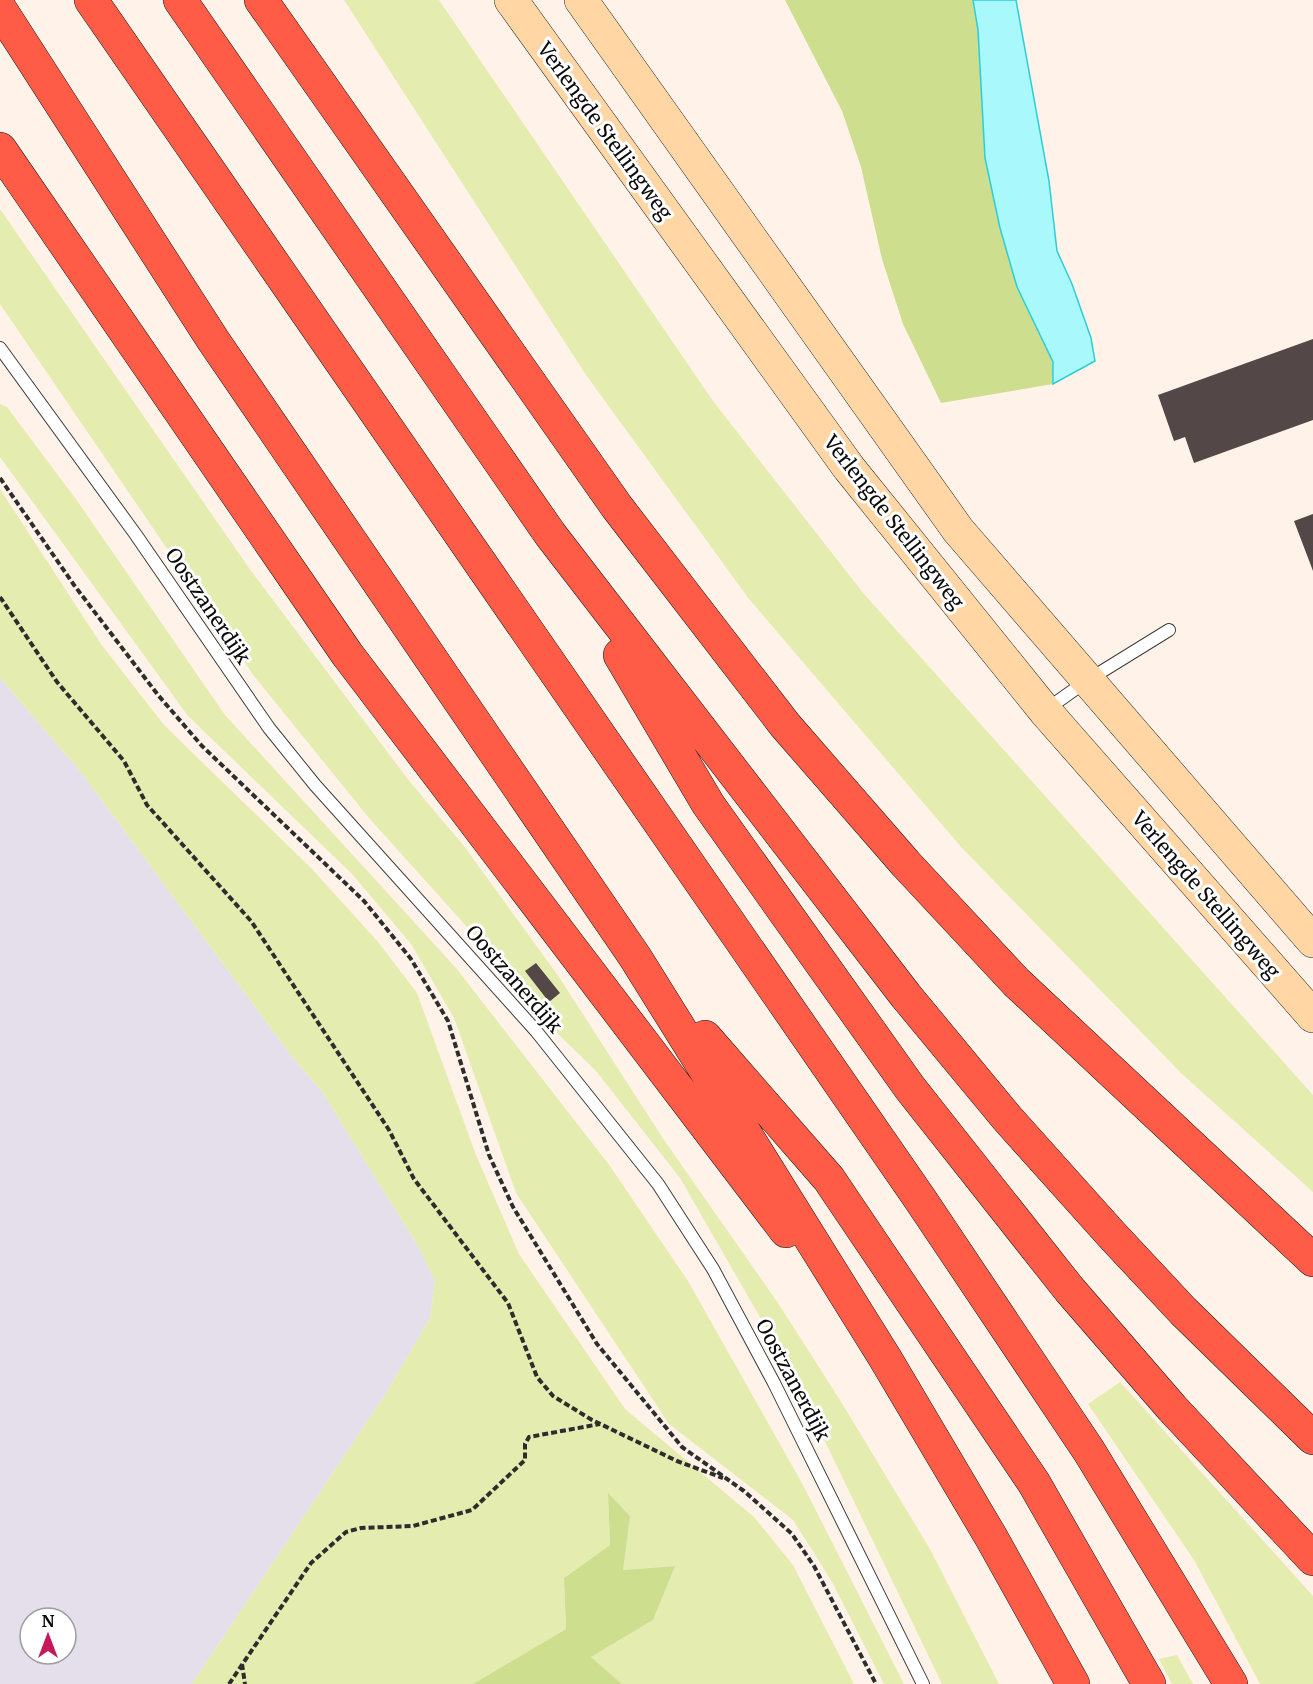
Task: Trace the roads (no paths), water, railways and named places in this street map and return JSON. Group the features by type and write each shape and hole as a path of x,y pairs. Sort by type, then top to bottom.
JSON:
{"highway":[{"path":"91,0 920,1199 1089,1451 1231,1684"},
{"path":"180,0 549,534 898,987 1000,1110 1175,1302 1313,1438"},
{"path":"261,0 617,507 792,734 906,864 1016,982 1313,1260"},
{"path":"0,9 213,340 635,957 885,1358 992,1537 1072,1684"},
{"path":"0,149 347,654 617,1008 681,1097 885,1358"},
{"path":"549,534 708,804 910,1088 1069,1289 1172,1408 1313,1559"},
{"path":"635,957 829,1179 1034,1483 1149,1684"}],"main road":[{"name":"Verlengde Stellingweg","path":"510,0 849,468 1045,711 1313,1016"},
{"path":"581,0 958,530 1313,941"}],"lane":[{"name":"Oostzanerdijk","path":"0,348 136,535 269,728 315,785 536,1031 658,1184 713,1269 768,1373 923,1684"},
{"path":"1045,711 1088,680 1169,630"}],"water":[{"path":"973,0 1016,0 1049,181 1057,251 1072,284 1091,338 1095,361 1053,384 1053,362 1017,287 1000,228 985,158 978,30"}]}
